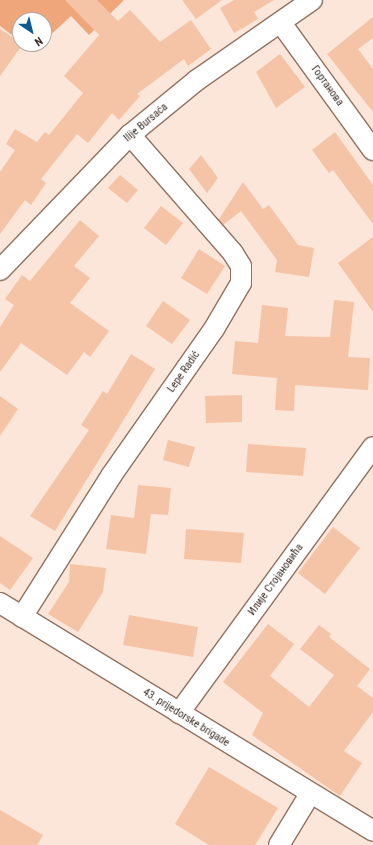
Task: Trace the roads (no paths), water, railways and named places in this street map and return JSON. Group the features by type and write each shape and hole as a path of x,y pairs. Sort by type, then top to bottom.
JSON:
{"street":[{"name":"Ilije Bursaća","path":"0,270 130,135 198,80 312,0"},
{"name":"Гортанова","path":"281,23 373,150"},
{"name":"Lepe Radić","path":"22,617 111,476 214,330 241,283 241,266 233,253 130,135"},
{"name":"Илије Стојановића","path":"179,713 373,447"},
{"name":"43. prijedorske brigade","path":"0,604 373,831"},
{"path":"279,845 310,794"}]}
